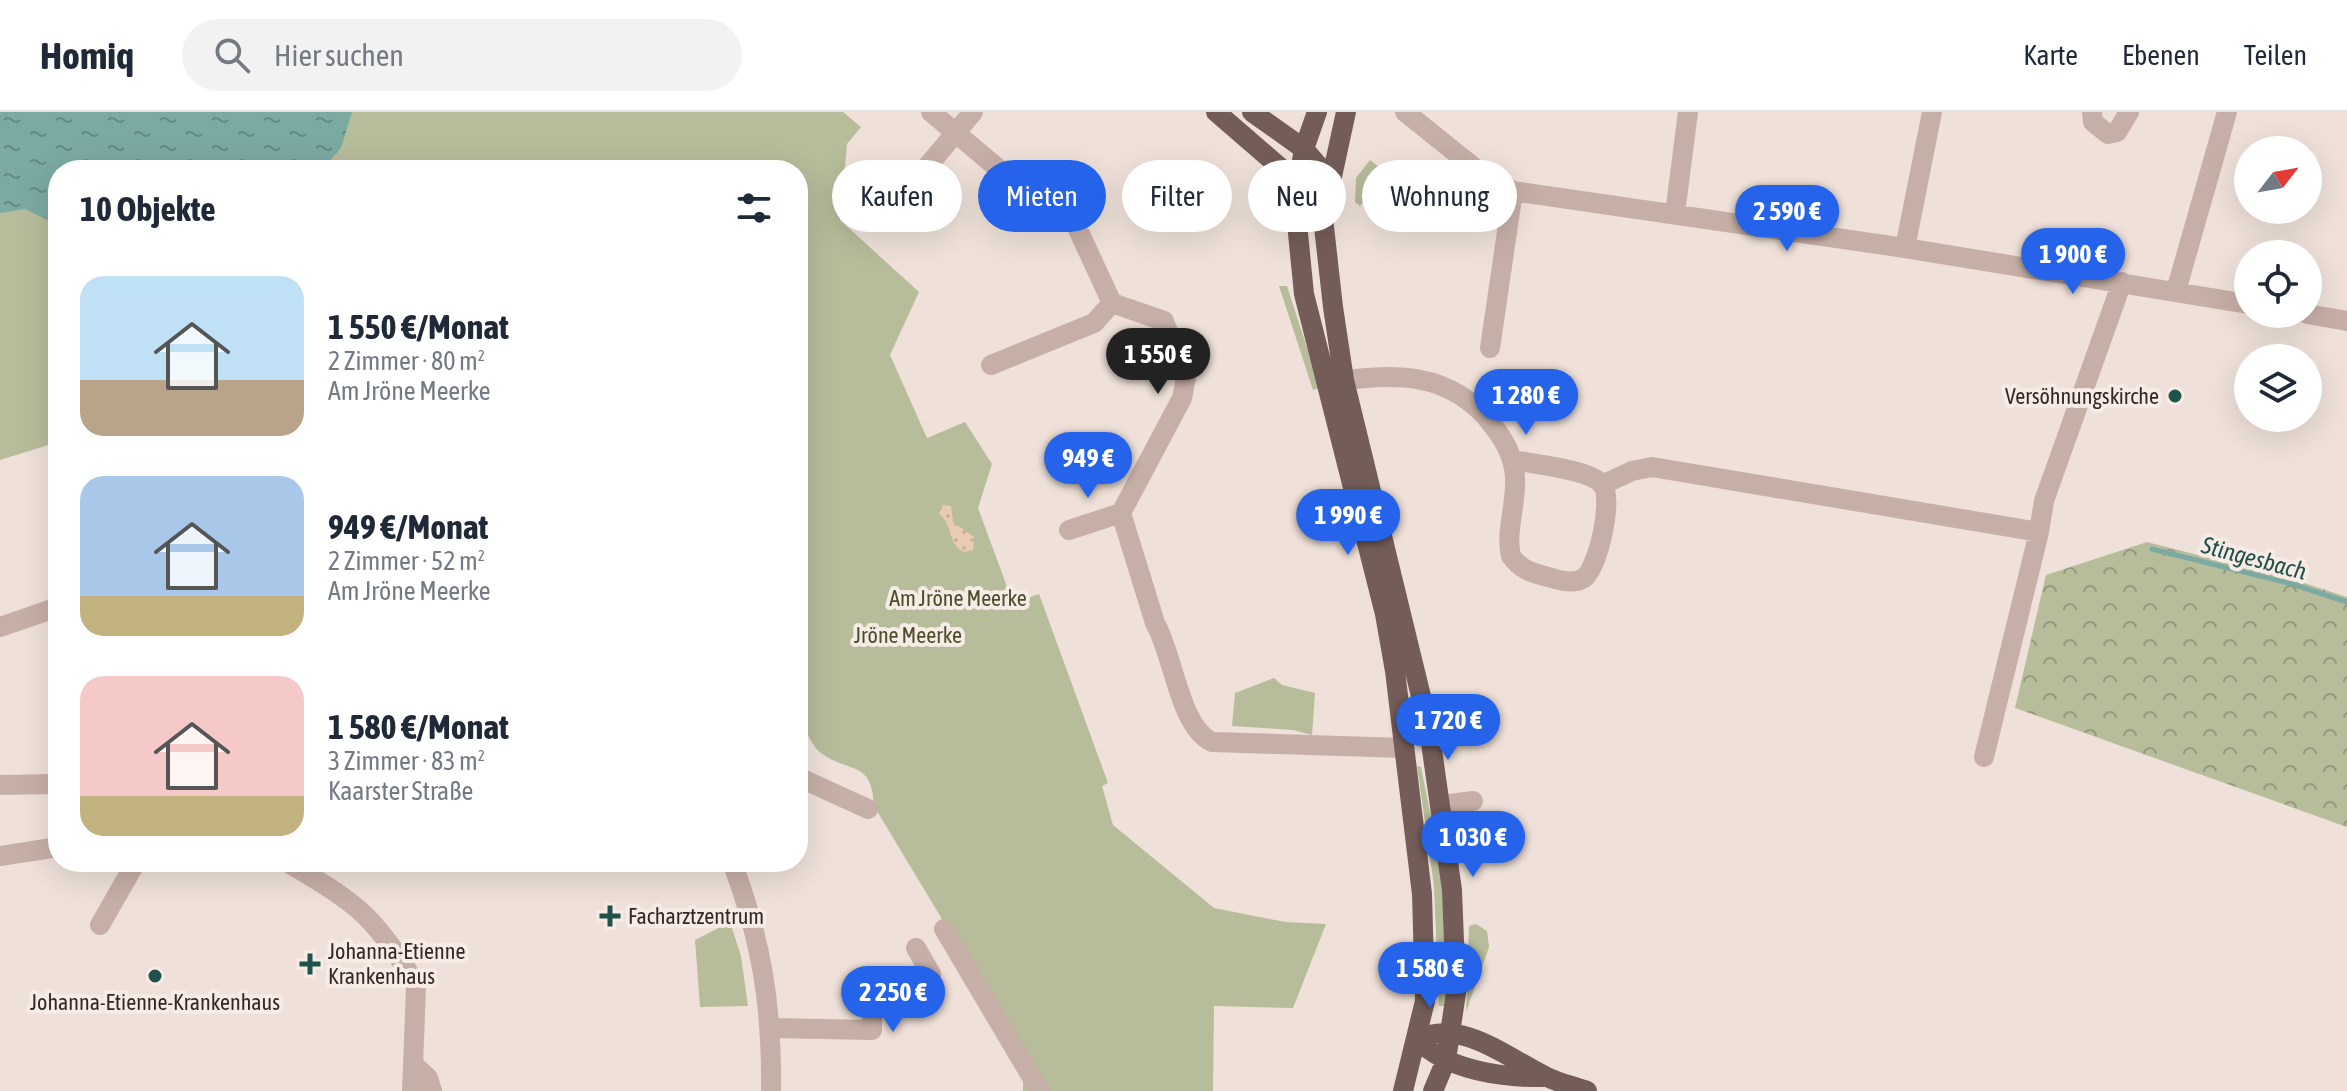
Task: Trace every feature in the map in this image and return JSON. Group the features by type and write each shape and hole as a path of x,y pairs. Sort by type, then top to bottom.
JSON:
{"main road":[{"path":"1216,112 1272,160"},
{"path":"1252,112 1304,149 1313,160"},
{"path":"1302,160 1317,112"},
{"path":"1334,160 1346,112"},
{"path":"1297,232 1304,294 1336,382 1418,677 1444,815 1456,944 1452,1032 1446,1060 1433,1091"},
{"path":"1324,232 1336,382 1385,614 1404,748 1424,941 1425,1001 1403,1091"},
{"path":"1404,748 1416,749 1423,757 1444,815"},
{"path":"1417,1039 1435,1031 1471,1037 1546,1077 1587,1091"},
{"path":"1417,1039 1446,1060 1515,1078 1546,1077"}],"street":[{"path":"931,112 1014,182 1074,221 1112,303 1164,321 1186,378 1182,398 1121,513 1069,530"},
{"path":"932,160 973,112"},
{"path":"1405,112 1465,160"},
{"path":"1675,214 1688,112"},
{"path":"1905,248 1932,112"},
{"path":"2092,112 2093,122 2108,134 2117,132 2129,112"},
{"path":"2176,291 2227,112"},
{"path":"1517,192 1905,248 2234,301"},
{"path":"1490,348 1507,232"},
{"path":"1984,757 2044,501 2122,282"},
{"path":"991,365 1094,323 1112,303"},
{"path":"2322,317 2347,321"},
{"path":"1336,382 1402,376 1440,383 1462,393 1481,410 1513,460 1514,505 1509,548 1516,563 1535,574 1573,582 1590,571 1608,501 1602,485 1591,476 1513,460"},
{"path":"1602,485 1632,471 1652,467 2039,532"},
{"path":"1121,513 1155,623 1164,639 1192,724 1202,737 1212,742 1404,748"},
{"path":"0,627 48,610"},
{"path":"808,782 868,809"},
{"path":"0,785 48,784"},
{"path":"1444,815 1473,801"},
{"path":"0,856 48,849"},
{"path":"100,925 130,872"},
{"path":"304,872 352,901 388,938 416,988 412,1091"},
{"path":"735,872 756,932 772,1028 771,1091"},
{"path":"944,929 1040,1091"},
{"path":"772,1028 872,1030 872,1013 931,974 916,948"},
{"path":"413,1064 424,1072 432,1091"}],"green space":[{"name":"Jröne Meerke","path":"0,112 843,112 861,127 847,144 846,160 832,160 832,232 853,232 919,292 890,355 927,438 965,422 992,464 978,508 1013,603 1039,594 1108,783 1102,786 1113,825 1214,908 1285,922 1326,924 1293,1008 1214,1006 1213,1091 1023,1091 1023,1054 874,806 869,781 864,774 821,753 811,741 808,735 808,160 48,160 48,445 0,460"},
{"path":"1362,170 1360,206 1355,202 1356,178"},
{"path":"1279,286 1287,286 1320,388 1313,390"},
{"path":"2147,542 2292,579 2347,597 2347,827 2015,708 2046,575"},
{"path":"1274,678 1282,685 1315,693 1312,735 1293,730 1232,726 1235,693"},
{"path":"1417,766 1421,767 1446,892 1447,1006 1439,1006 1434,886"},
{"path":"730,922 741,956 748,1006 700,1007 695,940"},
{"path":"1476,924 1487,931 1489,947 1466,1012 1469,926"}],"sand":[{"path":"943,505 951,506 953,522 974,537 973,550 964,552 955,544 939,514"}],"water":[{"path":"0,112 352,112 341,148 331,160 48,160 48,220 25,209 0,213"}],"waterway":[{"name":"Stingesbach","path":"2152,549 2292,584 2347,602"}],"place":[{"name":"Versöhnungskirche","path":"2175,396"},
{"name":"Facharztzentrum","path":"610,916"},
{"name":"Johanna-Etienne Krankenhaus","path":"310,964"},
{"name":"Johanna-Etienne-Krankenhaus","path":"155,976"}],"park label":[{"name":"Am Jröne Meerke","path":"958,598"}]}
